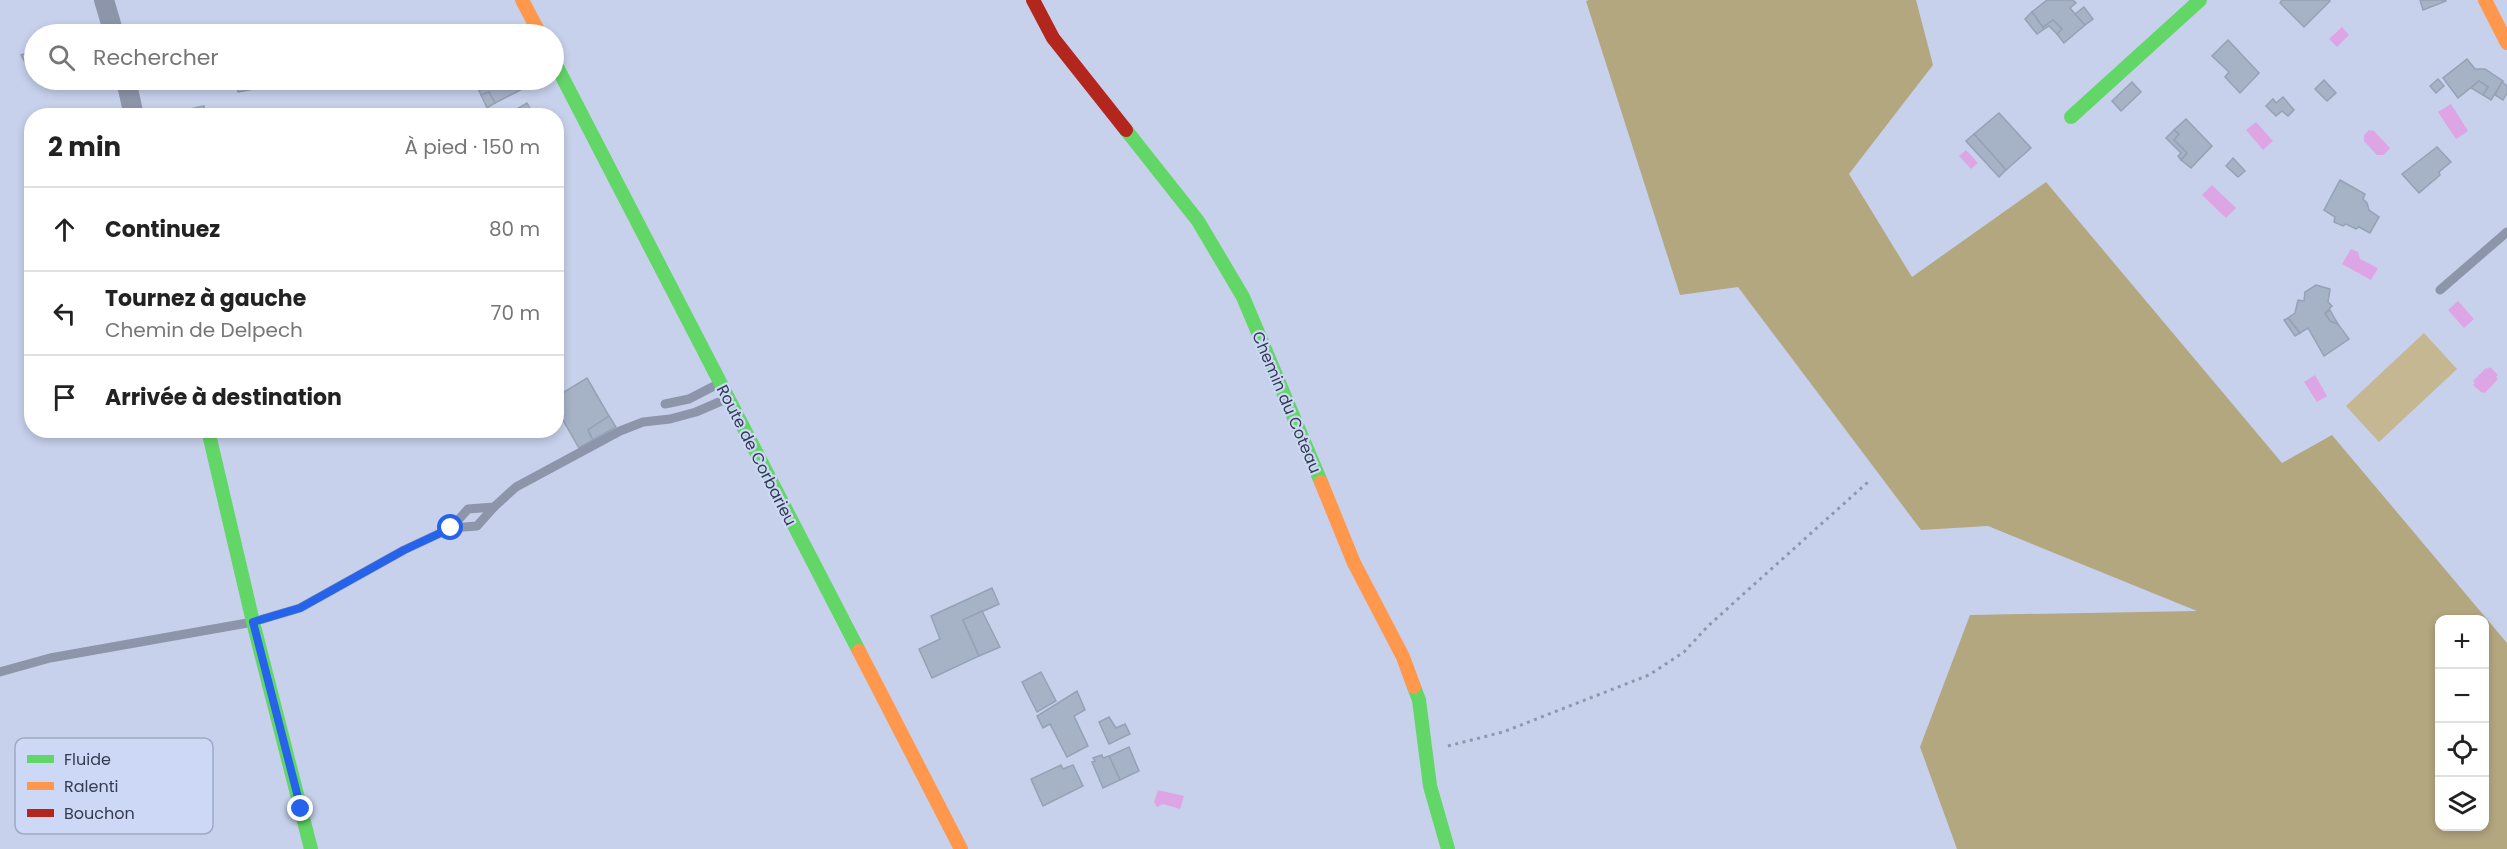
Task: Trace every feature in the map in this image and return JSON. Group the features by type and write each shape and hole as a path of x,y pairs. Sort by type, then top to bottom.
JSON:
{"street":[{"path":"104,0 111,24"},
{"path":"522,0 535,24"},
{"name":"Chemin du Coteau","path":"1033,0 1053,38 1198,221 1243,297 1304,438 1354,563 1403,657 1419,700 1430,786 1448,849"},
{"path":"2071,117 2200,0"},
{"path":"2485,0 2507,43"},
{"name":"Route de Corbarieu","path":"564,81 961,849"},
{"path":"128,90 132,108"},
{"path":"210,438 253,622 311,849"}],"lane":[{"path":"2440,290 2507,232"},
{"path":"665,404 689,399 720,382"},
{"path":"0,672 50,658 253,622 300,608 404,550 451,528 477,526 516,487 620,431 644,422 670,419 696,412 728,398"},
{"path":"451,528 468,509 494,507"}],"path":[{"path":"1426,751 1503,732 1650,675 1684,652 1708,626 1869,481"}],"shaded area":[{"path":"1916,0 1933,65 1849,174 1912,277 2046,182 2282,463 2332,435 2483,615 2435,615 2435,831 2489,831 2489,622 2507,643 2507,849 1957,849 1920,747 1970,615 2197,611 1988,526 1921,530 1738,287 1680,295 1586,1"},
{"path":"2342,27 2349,35 2337,47 2329,39"},
{"path":"2451,104 2468,131 2456,139 2438,112"},
{"path":"2256,122 2273,141 2263,150 2246,130"},
{"path":"2369,130 2374,131 2390,148 2384,155 2377,155 2364,141 2364,135"},
{"path":"1966,150 1978,163 1971,169 1959,156"},
{"path":"2212,185 2236,208 2226,218 2202,195"},
{"path":"2351,249 2358,252 2360,259 2378,268 2371,280 2342,264"},
{"path":"2458,301 2474,319 2464,328 2448,310"},
{"path":"2424,333 2457,369 2379,442 2346,406"},
{"path":"2490,367 2498,375 2496,377 2498,379 2485,393 2481,392 2473,385 2475,383 2473,381"},
{"path":"2315,375 2327,396 2317,402 2304,382"},
{"path":"1158,790 1184,796 1180,809 1163,804 1157,807 1154,802"}],"building":[{"path":"2047,0 2073,0 2076,3 2070,8 2085,25 2064,43 2057,34 2062,29 2053,20 2043,27 2032,12"},
{"path":"2282,0 2330,1 2304,27 2280,3"},
{"path":"2420,0 2445,0 2446,1 2423,10"},
{"path":"2084,7 2093,19 2085,25 2075,14"},
{"path":"2032,12 2044,29 2037,34 2025,19"},
{"path":"2053,20 2062,29 2057,34 2049,26 2044,29 2043,27"},
{"path":"2228,40 2259,73 2240,93 2225,77 2229,72 2212,56"},
{"path":"2467,59 2475,69 2485,69 2503,81 2491,100 2483,95 2488,87 2479,81 2458,98 2443,78"},
{"path":"2438,79 2444,86 2436,93 2430,86"},
{"path":"2324,80 2336,93 2327,101 2315,89"},
{"path":"2479,81 2488,87 2483,95 2471,88"},
{"path":"2132,82 2141,92 2121,111 2112,101"},
{"path":"2502,82 2507,86 2507,93 2503,100 2495,95"},
{"path":"479,90 520,90 495,103 489,92 481,95"},
{"path":"489,92 495,103 487,108 481,95"},
{"path":"2283,97 2294,110 2288,116 2282,111 2276,116 2266,106 2273,99 2276,103"},
{"path":"527,103 530,108 518,108"},
{"path":"1999,113 2031,148 2006,170 1974,134"},
{"path":"2186,119 2212,146 2191,168 2181,160 2187,153 2174,140 2179,134 2174,130"},
{"path":"2174,130 2179,134 2174,140 2187,153 2181,160 2178,156 2181,153 2166,138"},
{"path":"1974,134 2006,170 1999,177 1966,141"},
{"path":"2437,147 2451,162 2419,193 2402,174"},
{"path":"2233,158 2245,171 2238,177 2226,166"},
{"path":"2340,180 2365,194 2363,199 2369,210 2379,217 2370,233 2359,227 2356,229 2334,222 2335,217 2324,210"},
{"path":"2316,285 2330,289 2328,302 2332,306 2325,313 2330,321 2338,324 2349,339 2324,356 2308,328 2300,333 2288,318 2295,313 2298,300 2304,301 2305,292"},
{"path":"2330,310 2338,324 2330,321 2325,313"},
{"path":"2288,318 2300,333 2295,336 2284,320"},
{"path":"587,378 609,416 588,430 593,440 579,448 564,422 564,392"},
{"path":"609,416 616,427 593,440 588,430"},
{"path":"992,588 999,604 963,620 979,656 932,678 919,649 940,639 931,616"},
{"path":"982,611 1000,647 979,656 963,620"},
{"path":"1041,672 1056,701 1037,712 1022,682"},
{"path":"1077,691 1085,710 1074,716 1088,746 1067,757 1050,724 1043,728 1037,716"},
{"path":"1109,717 1116,728 1125,724 1130,734 1109,744 1099,722"},
{"path":"1129,747 1139,771 1120,780 1109,756"},
{"path":"1102,755 1103,758 1109,756 1120,780 1103,788 1092,762 1095,761 1093,758"},
{"path":"1061,765 1063,769 1073,765 1083,786 1043,806 1031,779"}],"traffic: fast":[{"path":"2071,117 2200,0"},
{"path":"564,80 859,651"},
{"path":"1126,130 1198,221 1243,297 1321,482"},
{"path":"210,438 253,622 311,849"},
{"path":"1414,687 1419,700 1430,786 1448,849"}],"traffic: slow":[{"path":"522,0 535,24"},
{"path":"2485,0 2507,43"},
{"path":"1321,482 1354,563 1403,657 1414,687"},
{"path":"859,651 961,849"}],"traffic: jam":[{"path":"1033,0 1053,38 1126,130"}],"route":[{"path":"301,809 253,622 300,608 404,550 451,528"}]}
